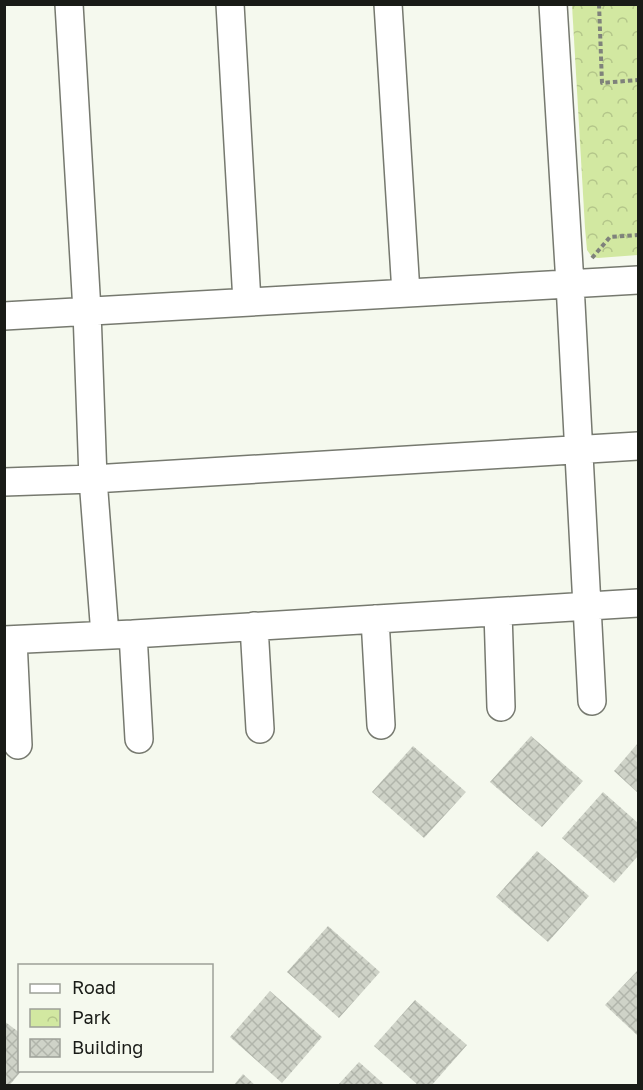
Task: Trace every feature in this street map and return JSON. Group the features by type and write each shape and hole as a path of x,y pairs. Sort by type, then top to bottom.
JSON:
{"street":[{"path":"69,4 87,311 93,479 105,635"},
{"path":"230,4 248,302"},
{"path":"388,4 406,293"},
{"path":"553,4 592,701"},
{"path":"4,316 639,280"},
{"path":"4,482 93,479 639,446"},
{"path":"18,745 9,640 639,603"},
{"path":"498,612 501,707"},
{"path":"375,619 381,725"},
{"path":"254,626 260,729"},
{"path":"133,634 139,739"}],"path":[{"path":"599,4 602,84 639,80"},
{"path":"570,284 610,237 639,235"}],"green space":[{"path":"572,5 638,5 638,255 598,258 592,257 587,250"}],"building":[{"path":"531,736 583,781 542,827 490,782"},
{"path":"638,743 638,793 614,771"},
{"path":"413,746 466,792 424,838 372,792"},
{"path":"603,792 638,823 638,856 614,883 562,838"},
{"path":"537,851 589,896 548,942 496,897"},
{"path":"328,926 380,972 339,1018 287,972"},
{"path":"638,970 638,1036 605,1005"},
{"path":"270,991 322,1037 282,1083 230,1037"},
{"path":"415,1000 467,1045 431,1086 419,1086 374,1046"},
{"path":"4,1021 18,1032 18,1072 20,1072 9,1086 4,1086"},
{"path":"359,1062 386,1086 337,1086"},
{"path":"243,1074 256,1086 233,1086"}]}
